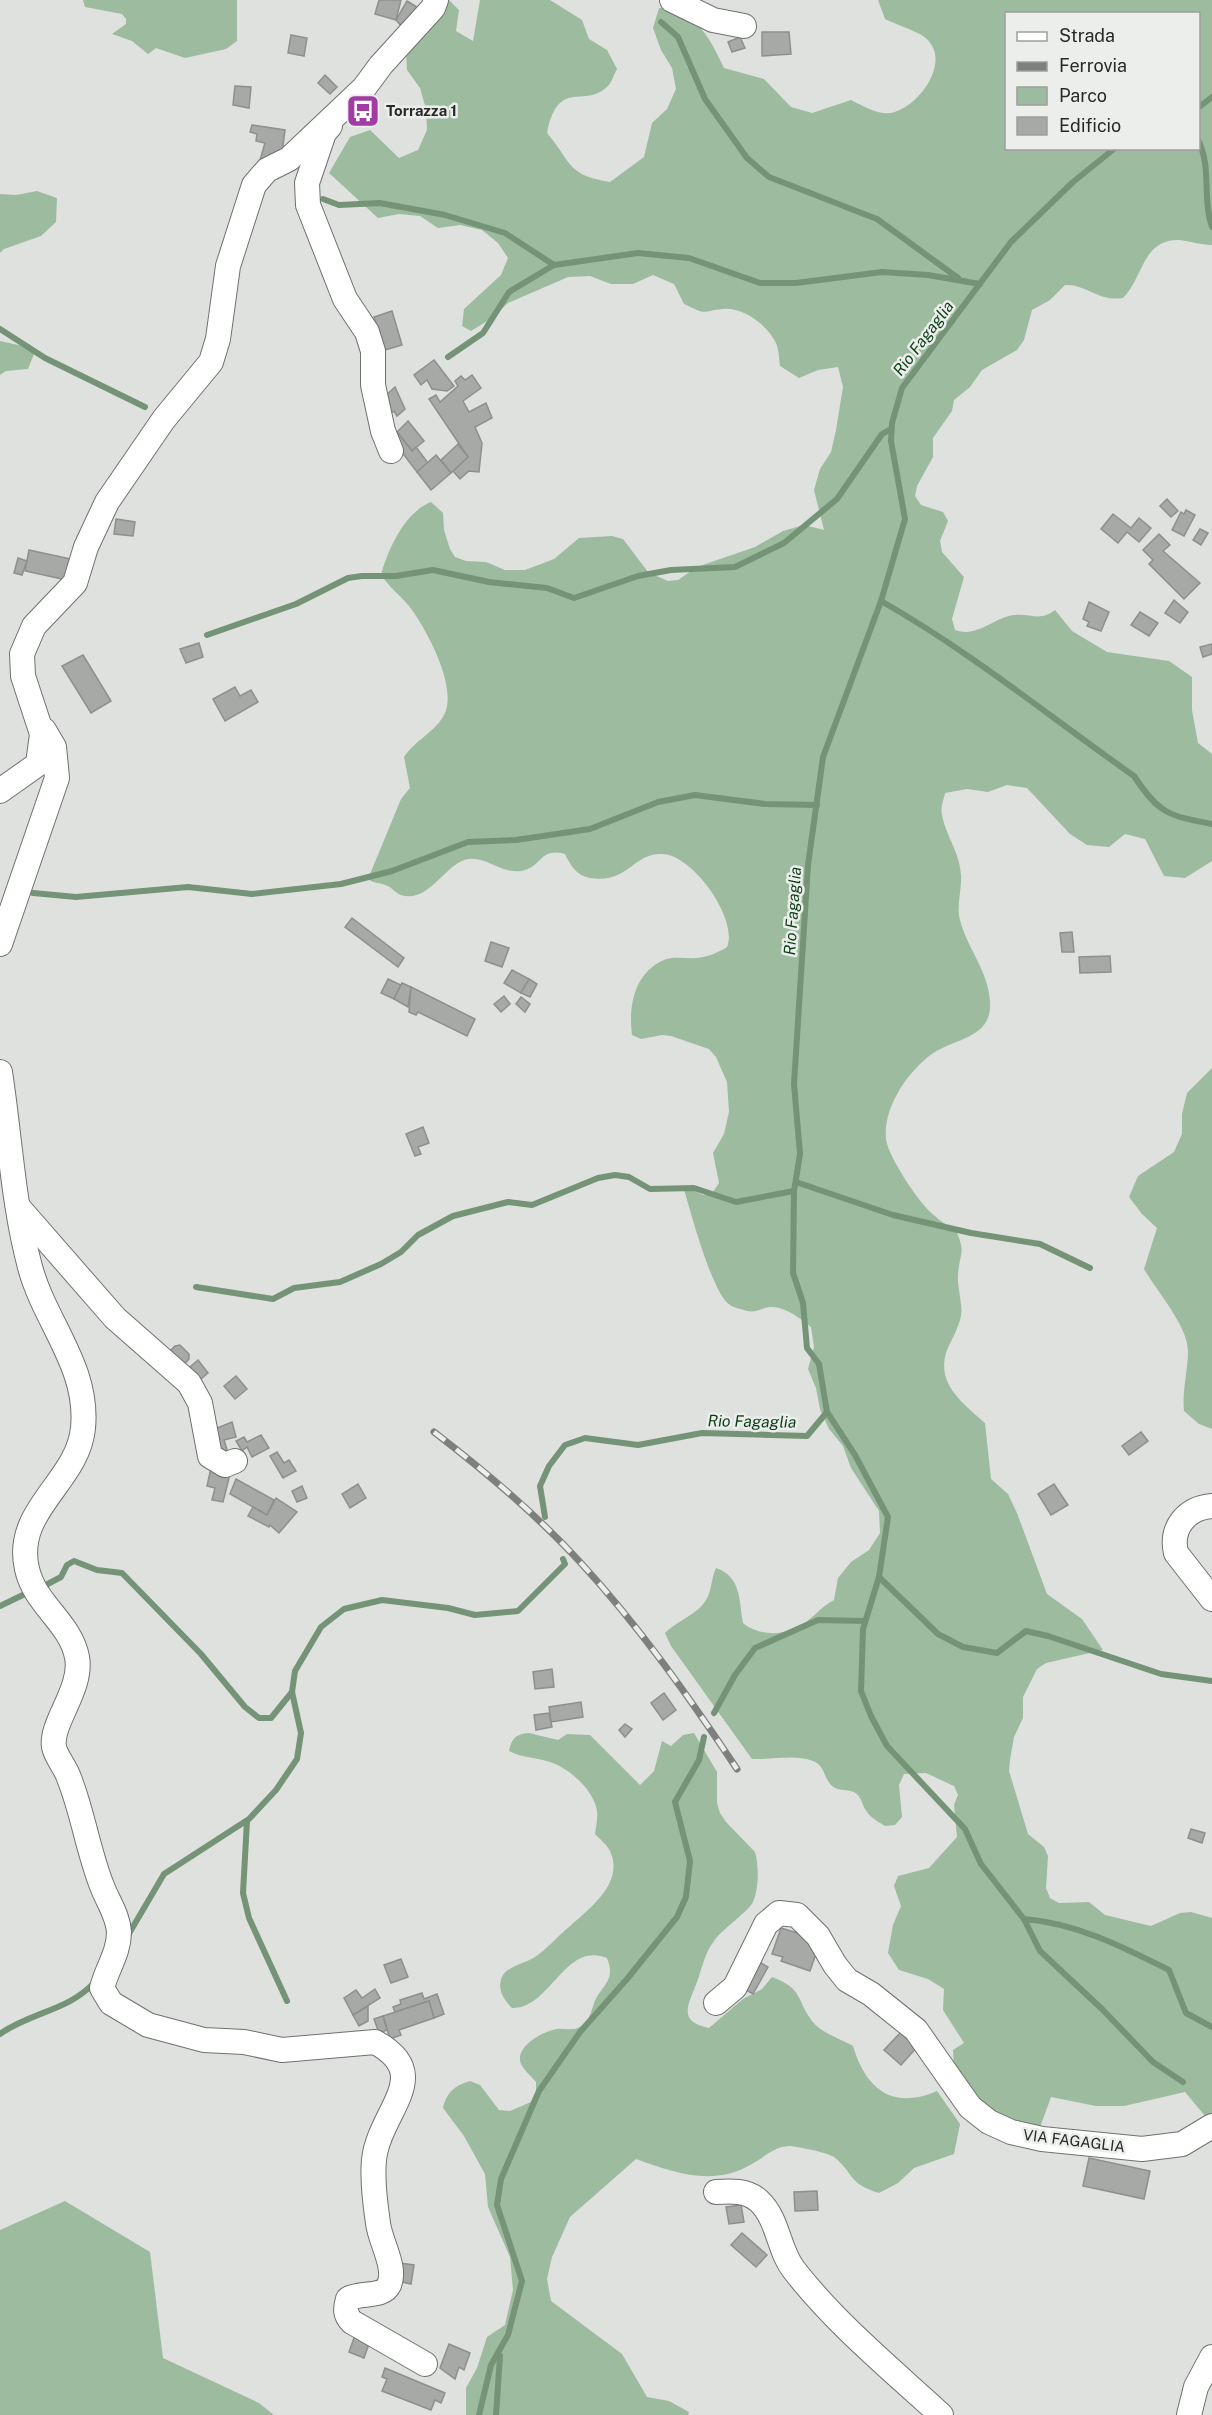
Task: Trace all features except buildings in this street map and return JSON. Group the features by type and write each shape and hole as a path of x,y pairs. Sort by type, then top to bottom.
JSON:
{"street":[{"path":"0,791 38,764 42,734 23,676 22,654 34,627 75,583 86,547 107,502 164,419 211,362 218,339 228,266 254,184 267,170 289,159 364,88 381,65 433,8 436,0"},
{"path":"672,0 712,20 744,26"},
{"path":"346,105 324,134 308,183 308,205 345,299 367,332 374,351 373,385 382,431 391,452"},
{"path":"0,944 57,778 54,747 38,720"},
{"path":"0,1072 17,1206 30,1269 78,1374 84,1408 80,1448 74,1461 38,1508 26,1534 26,1568 34,1593 71,1635 78,1660 74,1691 55,1736 54,1748 69,1777 102,1886 118,1922 117,1951 105,1975 102,1988 111,2003 148,2025 204,2040 244,2042 282,2050 375,2042 399,2061 405,2074 404,2085 382,2128 374,2163 378,2225 389,2262 390,2283 386,2290 379,2293 355,2294 348,2299 346,2307 347,2316 352,2322 425,2364"},
{"path":"17,1206 115,1318 189,1383 200,1403 210,1456 225,1464 235,1461"},
{"path":"1212,1506 1200,1507 1187,1514 1177,1529 1174,1543 1176,1552 1212,1599"},
{"name":"VIA FAGAGLIA","path":"716,2003 735,1987 766,1924 779,1913 797,1915 819,1936 835,1965 847,1980 872,1994 916,2030 970,2107 989,2122 1011,2132 1042,2139 1142,2149 1182,2144 1212,2126"},
{"path":"716,2192 739,2191 759,2200 772,2220 792,2269 844,2325 941,2415"},
{"path":"1189,2415 1196,2387 1212,2357"}],"green space":[{"path":"83,0 237,0 237,41 226,49 185,58 156,48 148,54 132,41 112,34 126,24 126,19 122,14 85,7"},
{"path":"449,0 459,10 456,31 473,41 480,0 550,0 582,20 589,39 607,50 617,69 609,84 599,93 565,99 558,105 547,133 577,171 610,182 644,157 652,123 667,109 676,89 672,68 661,50 653,28 659,8 672,10 692,20 707,36 724,68 764,79 791,107 812,113 851,100 871,110 891,113 902,109 922,92 930,81 935,57 932,45 923,36 885,19 878,0 1212,0 1212,245 1179,240 1167,241 1157,246 1150,253 1130,290 1123,298 1106,298 1080,287 1065,285 1050,300 1032,310 1024,340 1017,350 982,370 970,387 954,400 952,411 933,438 933,457 917,486 915,496 921,505 943,512 948,521 940,541 942,552 964,577 952,619 955,630 963,632 978,630 1006,617 1045,616 1055,610 1072,631 1107,652 1169,661 1192,677 1192,710 1198,743 1212,754 1212,861 1185,878 1164,876 1145,839 1125,834 1109,847 1087,845 1070,834 1027,788 1007,785 988,792 967,789 945,793 942,815 958,859 961,875 959,915 963,930 985,979 990,1001 989,1014 979,1030 932,1054 914,1071 899,1092 888,1115 886,1139 893,1158 914,1192 939,1220 956,1230 961,1244 958,1279 961,1316 944,1362 948,1383 960,1400 985,1423 991,1479 1008,1494 1047,1594 1082,1619 1103,1650 1046,1663 1037,1669 1023,1697 1023,1718 1014,1737 1009,1771 1028,1834 1044,1847 1048,1856 1046,1888 1050,1898 1059,1903 1089,1902 1105,1915 1151,1926 1180,1913 1191,1912 1212,1918 1212,2115 1205,2116 1185,2092 1124,2106 1096,2106 1051,2097 1038,2133 995,2120 954,2068 953,2050 964,2043 943,2010 944,1989 928,1979 899,1970 888,1953 893,1925 901,1906 894,1886 898,1876 929,1868 957,1837 954,1805 958,1795 954,1786 926,1773 904,1774 899,1785 902,1817 895,1825 885,1826 869,1814 855,1793 832,1786 817,1763 799,1758 752,1759 671,1646 665,1633 693,1613 706,1600 716,1568 731,1577 735,1584 740,1599 743,1623 755,1630 769,1633 797,1628 834,1600 838,1578 851,1562 869,1550 880,1533 879,1511 851,1468 843,1446 829,1429 820,1409 816,1388 808,1369 814,1347 811,1327 797,1316 781,1308 770,1307 750,1311 730,1305 716,1285 702,1250 683,1186 703,1195 713,1192 719,1183 713,1153 724,1134 729,1112 727,1082 716,1057 709,1049 671,1036 662,1035 641,1039 632,1035 631,1013 636,991 640,981 654,965 672,958 705,957 727,947 729,935 726,921 720,905 710,890 686,865 674,857 662,854 644,858 622,873 603,879 581,875 565,854 550,853 534,866 521,871 507,870 481,860 468,859 452,868 428,889 411,896 401,895 387,886 368,879 401,799 410,788 404,757 441,720 448,701 443,673 431,642 409,606 381,575 393,543 413,514 431,502 443,513 444,530 450,549 455,557 466,561 486,562 505,570 525,570 554,559 579,538 612,536 623,539 648,572 668,581 678,580 697,567 755,547 783,531 804,525 824,530 814,490 820,469 831,452 843,387 838,367 818,370 799,378 780,366 776,343 761,324 747,314 731,309 704,312 697,310 684,304 674,284 653,275 633,284 611,284 590,276 568,277 508,303 492,318 471,331 462,326 464,309 501,275 508,258 498,243 482,230 460,225 438,228 420,216 399,214 378,218 329,173 350,137 370,130 399,158 418,150 427,130 426,109 420,88 407,70 406,48"},
{"path":"37,191 57,198 56,222 41,236 4,249 0,253 0,194 16,195"},
{"path":"0,341 36,349 28,369 6,371 0,375"},
{"path":"1212,1068 1212,1429 1199,1424 1184,1411 1187,1341 1170,1308 1144,1269 1157,1228 1129,1197 1138,1176 1174,1152 1182,1134 1182,1114 1187,1093"},
{"path":"529,1733 558,1740 567,1734 590,1735 640,1785 654,1771 662,1741 671,1746 683,1735 694,1733 717,1772 717,1803 720,1813 755,1852 758,1877 753,1902 718,1936 708,1950 689,2002 688,2015 698,2025 709,2028 743,1999 762,1989 772,1977 782,1981 790,1986 798,1996 807,2014 816,2025 853,2046 865,2074 874,2085 895,2097 921,2096 937,2091 960,2124 954,2154 914,2168 898,2183 879,2193 861,2186 831,2155 789,2146 774,2150 752,2164 723,2175 680,2173 636,2159 570,2217 552,2257 547,2279 551,2301 622,2354 647,2397 669,2401 689,2412 688,2415 466,2415 466,2388 477,2368 487,2337 505,2325 513,2290 510,2257 488,2207 485,2174 464,2136 443,2108 452,2090 470,2081 480,2085 499,2110 510,2111 531,2102 536,2093 536,2082 521,2064 522,2052 531,2041 544,2033 557,2029 574,2029 584,2024 610,1974 607,1958 592,1955 568,1967 537,1998 526,2005 512,2008 500,1989 503,1975 513,1967 539,1954 586,1912 603,1894 613,1874 610,1851 595,1834 597,1811 586,1788 565,1769 557,1765 509,1751 515,1738"},
{"path":"65,2201 150,2252 163,2358 259,2403 274,2415 0,2415 0,2230"}],"waterway":[{"path":"661,22 678,37 705,99 747,158 769,177 877,219 958,278"},
{"name":"Rio Fagaglia","path":"1200,106 1212,97"},
{"path":"1200,145 1205,161 1209,216 1212,227"},
{"name":"Rio Fagaglia","path":"545,1517 540,1486 549,1466 565,1445 585,1438 638,1445 702,1433 807,1436 827,1412 819,1364 807,1348 803,1303 793,1273 794,1191 800,1154 794,1084 808,865 823,757 881,601 905,519 891,441 892,423 902,388 1011,242 1073,182 1113,150"},
{"path":"323,199 339,205 380,203 445,215 505,233 554,265 638,253 689,258 760,283 796,283 882,272 928,275 980,284"},
{"path":"448,357 483,333 509,292 554,265"},
{"path":"0,329 45,358 145,407"},
{"path":"207,635 296,604 348,578 362,576 396,576 433,570 489,582 547,588 574,598 638,576 671,570 735,567 784,543 837,499 882,434 891,429"},
{"path":"881,601 978,663 1134,776 1158,806 1175,815 1212,824"},
{"path":"33,893 76,897 188,887 252,894 341,884 392,871 468,842 516,840 590,829 658,802 695,795 765,804 817,805"},
{"path":"196,1287 273,1299 294,1288 340,1282 381,1264 401,1252 418,1235 453,1216 508,1202 532,1205 598,1178 615,1175 629,1177 650,1189 694,1188 736,1202 794,1191"},
{"path":"796,1182 893,1215 971,1233 1040,1244 1090,1268"},
{"path":"827,1412 855,1455 888,1517 879,1577 863,1629 861,1691 871,1716 887,1746 965,1829 981,1864 1024,1919 1040,1951 1102,2009 1153,2062 1183,2082"},
{"path":"127,1937 164,1874 249,1819 276,1790 297,1759 301,1733 292,1692 295,1671 321,1627 344,1609 382,1600 448,1608 475,1615 518,1611 565,1564 563,1559"},
{"path":"42,1587 61,1577 67,1565 74,1561 97,1570 122,1573 201,1654 245,1707 259,1718 271,1718 292,1692"},
{"path":"879,1577 938,1634 963,1647 997,1653 1026,1631 1048,1636 1161,1674 1212,1681"},
{"path":"0,1606 29,1592"},
{"path":"714,1713 735,1675 755,1648 818,1620 865,1621"},
{"path":"479,2415 491,2365 508,2335 522,2281 497,2205 501,2179 539,2091 580,2032 677,1917 686,1897 690,1861 675,1802 699,1760 704,1737"},
{"path":"247,1821 243,1893 249,1918 287,2001"},
{"path":"1024,1919 1062,1925 1099,1937 1169,1970 1186,2013 1212,2027"},
{"path":"0,2034 73,1999 95,1982"},
{"path":"496,2415 500,2356"}],"railway":[{"path":"434,1432 510,1494 546,1527 602,1586 663,1662 737,1769"}],"place":[{"name":"Torrazza 1","path":"363,111"}]}
